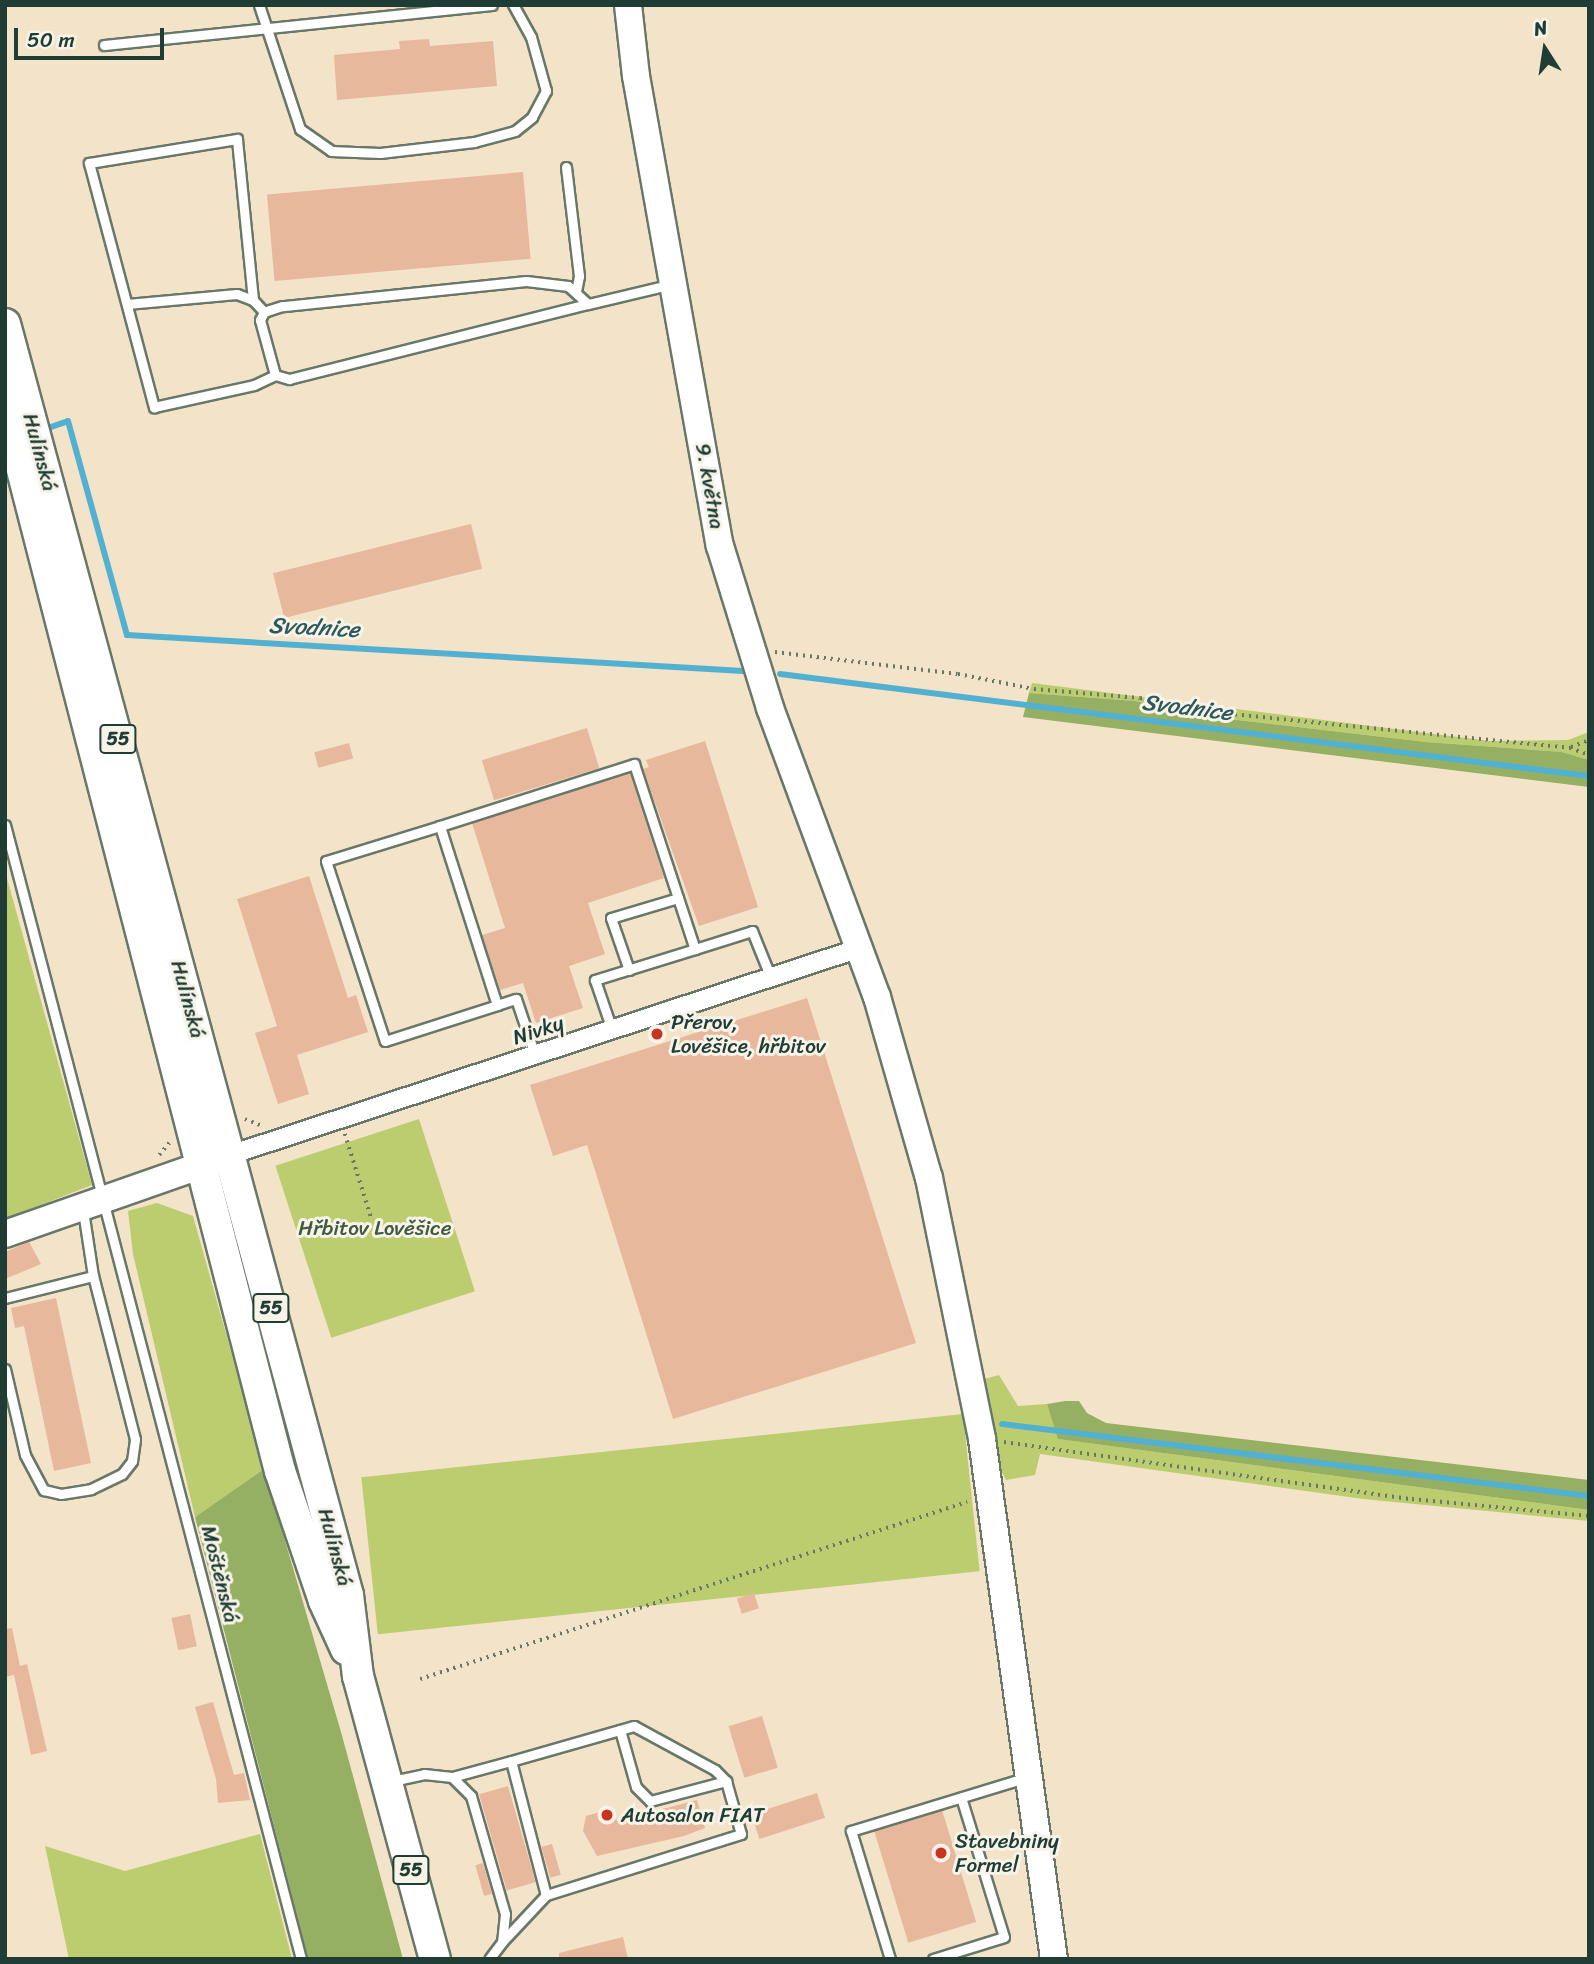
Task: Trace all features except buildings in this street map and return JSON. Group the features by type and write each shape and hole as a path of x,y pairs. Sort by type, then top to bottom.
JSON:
{"main road":[{"name":"Hulínská","path":"5,324 348,1595 358,1676 435,1959"},
{"name":"Hulínská","path":"5,404 280,1471 324,1601 358,1676"}],"street":[{"name":"9. května","path":"628,5 673,283 720,546 752,650 901,1069 927,1167 982,1439 1054,1959"},
{"name":"Nivky","path":"230,1155 860,948"},
{"path":"5,1234 230,1155"}],"lane":[{"path":"259,5 300,129 331,151 380,153 474,142 515,131 532,117 545,91 531,37 513,5"},
{"path":"104,45 492,5"},
{"path":"253,300 237,139 89,163 155,407 254,385 275,375 289,379 673,283"},
{"path":"566,167 579,276 576,291"},
{"path":"275,375 260,320 264,312 282,306 526,281 551,281 576,291 588,304"},
{"path":"127,304 237,294 253,300 264,312"},
{"path":"535,1055 516,999 386,1041 326,861 635,764 695,949"},
{"path":"5,825 94,1202 93,1276 135,1438 132,1461 122,1474 91,1489 61,1494 44,1490 25,1455 5,1369"},
{"path":"440,825 497,1005"},
{"path":"629,970 611,918 678,898"},
{"path":"612,1030 595,981 752,931 771,978"},
{"name":"Moštěnská","path":"94,1202 301,1959"},
{"path":"5,1298 93,1276"},
{"path":"387,1782 424,1774 452,1777 635,1726 715,1770 726,1781 741,1834 546,1895 489,1959"},
{"path":"620,1730 636,1787 650,1801 726,1781"},
{"path":"511,1761 546,1895"},
{"path":"890,1959 851,1831 1029,1776"},
{"path":"452,1777 471,1796 505,1914 502,1942"},
{"path":"933,1959 1004,1937 961,1797"}],"path":[{"path":"752,650 958,674 1034,689 1140,698 1221,713 1570,748 1589,755"},
{"path":"1570,748 1589,740"},
{"path":"238,1114 253,1123 278,1125 286,1136"},
{"path":"341,1119 372,1220"},
{"path":"151,1159 173,1136"},
{"path":"982,1439 1412,1499 1589,1516"},
{"path":"420,1679 989,1494"}],"green space":[{"path":"1032,683 1490,741 1568,740 1589,732 1589,760 1562,752 1426,742 1212,717 1135,701 1029,693"},
{"path":"1029,693 1135,701 1212,717 1426,742 1562,752 1589,760 1589,787 1023,717"},
{"path":"5,871 92,1185 5,1219"},
{"name":"Hřbitov Lověšice","path":"419,1119 475,1291 331,1338 275,1166"},
{"path":"157,1203 193,1216 264,1469 195,1517 133,1254 128,1211"},
{"path":"999,1375 1018,1406 1047,1404 1059,1439 1589,1510 1589,1521 1363,1499 1040,1454 1035,1475 1006,1480 994,1457 981,1380"},
{"path":"1079,1401 1087,1413 1106,1423 1589,1480 1589,1510 1058,1439 1047,1404"},
{"path":"963,1414 980,1571 378,1634 361,1477"},
{"path":"264,1469 341,1732 403,1959 308,1959 195,1517"},
{"path":"260,1834 292,1959 69,1959 45,1846 125,1871"}],"waterway":[{"name":"Svodnice","path":"48,428 68,421 127,635 743,671"},
{"name":"Svodnice","path":"780,674 1589,776"},
{"path":"1002,1424 1589,1496"}],"place":[{"name":"Přerov, Lověšice, hřbitov","path":"657,1034"},
{"name":"Autosalon FIAT","path":"607,1815"},
{"name":"Stavebniny Formel","path":"941,1853"}]}
